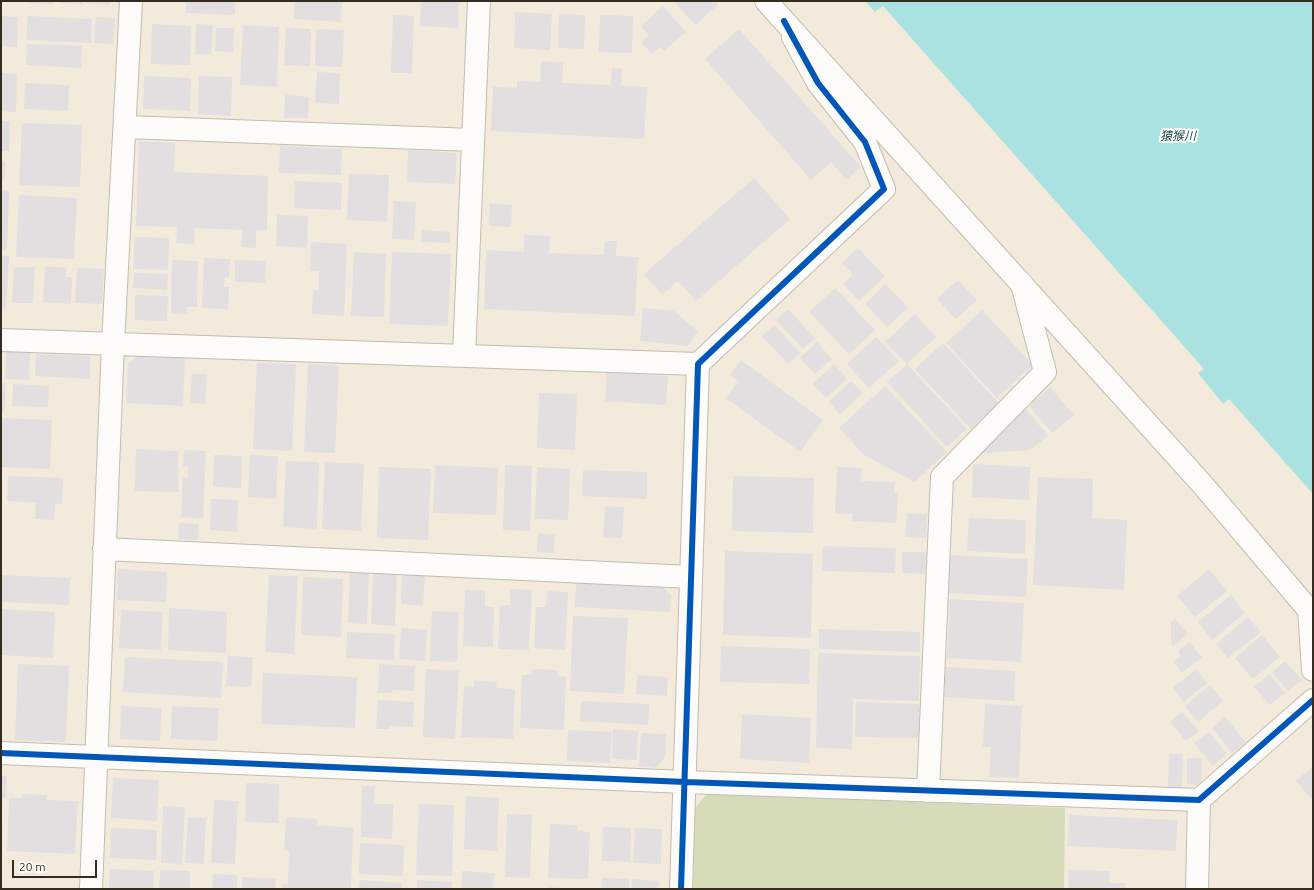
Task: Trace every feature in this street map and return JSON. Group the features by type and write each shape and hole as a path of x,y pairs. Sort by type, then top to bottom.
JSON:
{"street":[{"path":"91,889 113,344 132,1"},
{"path":"464,356 479,1"},
{"path":"766,1 1202,484 1311,611 1313,670"},
{"path":"681,889 686,782 698,364 884,189 865,142 818,83 784,20"},
{"path":"126,127 474,140"},
{"path":"928,790 942,477 1045,372 1022,284"},
{"path":"1,340 698,364"},
{"path":"104,549 691,577"},
{"path":"1,752 686,782 1199,800 1313,700"},
{"path":"1197,889 1199,800"}],"green space":[{"path":"707,794 1065,808 1064,889 693,889 695,808"}],"water":[{"name":"猿猴川","path":"865,1 1313,1 1313,494 1229,399 1223,404 1198,373 1204,369 883,6 875,12"}],"building":[{"path":"29,1 54,1 54,4 28,3"},
{"path":"59,1 83,1 83,4 59,3"},
{"path":"86,1 111,1 110,5 86,3"},
{"path":"186,1 235,1 235,15 186,13"},
{"path":"294,1 342,1 341,22 294,19"},
{"path":"421,1 459,2 458,28 420,26"},
{"path":"674,1 715,1 718,5 695,25"},
{"path":"663,6 686,32 664,51 660,47 652,54 641,42 649,36 641,26"},
{"path":"515,12 552,14 550,50 514,48"},
{"path":"559,14 585,15 584,49 558,48"},
{"path":"393,15 414,16 412,73 391,73"},
{"path":"600,15 633,16 632,53 599,52"},
{"path":"1,16 18,17 17,47 1,46"},
{"path":"28,16 92,19 91,43 26,40"},
{"path":"96,17 115,18 113,44 94,43"},
{"path":"152,24 191,26 190,65 151,64"},
{"path":"196,24 213,25 211,55 195,54"},
{"path":"243,25 279,27 277,87 240,85"},
{"path":"216,28 234,28 233,52 215,51"},
{"path":"286,28 311,29 310,66 284,65"},
{"path":"316,29 344,30 342,67 315,66"},
{"path":"739,29 861,167 846,180 831,162 811,180 705,59"},
{"path":"27,44 82,46 81,68 26,65"},
{"path":"541,61 563,63 562,83 611,85 612,68 622,69 621,86 647,87 644,139 491,131 493,87 517,88 517,81 540,82"},
{"path":"317,72 340,73 339,104 315,103"},
{"path":"1,73 17,74 16,112 1,111"},
{"path":"144,76 191,78 190,111 143,109"},
{"path":"199,76 232,77 231,116 198,114"},
{"path":"25,83 69,85 68,111 24,109"},
{"path":"285,95 309,97 308,118 284,118"},
{"path":"1,121 10,121 9,151 1,151"},
{"path":"22,123 82,125 80,187 19,185"},
{"path":"139,141 175,143 174,172 268,176 267,231 256,230 256,248 242,247 242,230 195,228 194,244 176,243 177,227 136,226"},
{"path":"280,146 342,149 341,175 279,173"},
{"path":"408,150 457,153 455,184 407,182"},
{"path":"1,161 5,161 4,182 1,182"},
{"path":"349,174 389,175 387,222 347,220"},
{"path":"754,178 790,219 696,301 678,281 662,295 644,274"},
{"path":"295,181 342,183 341,210 294,208"},
{"path":"1,190 9,191 7,250 1,250"},
{"path":"19,195 77,198 74,259 16,257"},
{"path":"394,201 416,202 414,240 392,239"},
{"path":"490,203 512,205 511,227 489,226"},
{"path":"277,215 308,216 307,248 276,246"},
{"path":"422,230 450,232 450,243 421,242"},
{"path":"524,235 550,236 549,253 604,255 605,241 617,241 616,256 638,257 635,316 484,309 486,250 524,252"},
{"path":"135,237 169,238 168,270 133,269"},
{"path":"311,242 347,244 344,316 312,314 313,290 319,290 319,271 310,271"},
{"path":"858,248 885,276 859,301 843,284 853,274 842,263"},
{"path":"354,252 386,254 384,317 351,316"},
{"path":"392,252 451,254 448,326 389,324"},
{"path":"1,255 9,256 6,309 1,308"},
{"path":"204,258 230,259 229,277 225,277 224,287 229,287 228,309 202,308"},
{"path":"172,260 198,261 197,307 187,307 187,314 171,313"},
{"path":"235,260 266,261 265,283 235,282"},
{"path":"45,266 66,268 66,277 72,277 71,304 43,302"},
{"path":"14,267 35,267 33,303 12,303"},
{"path":"77,268 104,269 102,304 75,303"},
{"path":"134,273 168,274 167,290 133,288"},
{"path":"958,280 977,300 956,319 937,299"},
{"path":"886,284 908,308 887,327 865,304"},
{"path":"835,288 875,330 849,354 809,312"},
{"path":"135,295 168,296 167,321 135,320"},
{"path":"643,308 674,311 698,331 688,346 640,341"},
{"path":"788,309 815,338 803,349 776,320"},
{"path":"982,310 1033,365 997,398 946,343"},
{"path":"915,314 936,337 907,364 885,342"},
{"path":"774,325 800,353 788,364 762,336"},
{"path":"876,337 899,361 869,388 847,364"},
{"path":"817,342 832,359 815,374 800,358"},
{"path":"943,343 999,403 971,429 915,369"},
{"path":"6,351 30,352 29,380 5,379"},
{"path":"36,354 90,356 90,379 35,376"},
{"path":"139,355 185,357 183,406 126,403 128,364"},
{"path":"741,360 823,420 800,452 726,398 738,381 730,375"},
{"path":"257,363 296,364 292,451 253,449"},
{"path":"308,364 339,366 335,453 304,452"},
{"path":"834,364 847,378 826,398 813,384"},
{"path":"907,364 967,429 947,447 887,382"},
{"path":"607,372 668,376 666,405 605,401"},
{"path":"192,374 207,374 205,404 190,403"},
{"path":"851,381 863,393 840,415 829,402"},
{"path":"1,383 6,383 4,411 1,411"},
{"path":"13,384 49,386 48,407 12,406"},
{"path":"885,386 947,452 915,482 864,455 839,428"},
{"path":"1050,387 1074,415 1052,433 1029,406"},
{"path":"539,393 577,394 575,450 537,448"},
{"path":"1026,409 1048,436 1030,450 982,453 979,448"},
{"path":"1,418 52,420 50,469 1,467"},
{"path":"136,449 178,451 179,492 135,491"},
{"path":"184,450 206,451 203,519 181,517 183,477 188,477 188,467 183,467"},
{"path":"214,455 242,456 241,488 213,487"},
{"path":"250,455 278,456 276,499 248,497"},
{"path":"286,461 319,462 317,529 283,527"},
{"path":"325,462 364,464 361,531 322,529"},
{"path":"973,464 1030,467 1029,500 972,497"},
{"path":"435,465 498,468 496,515 433,513"},
{"path":"505,465 532,466 530,531 503,530"},
{"path":"379,467 431,469 428,540 377,538"},
{"path":"537,467 570,469 568,520 535,519"},
{"path":"837,467 862,468 861,481 895,482 894,493 898,493 896,523 852,521 853,514 835,513"},
{"path":"583,470 647,472 647,499 582,496"},
{"path":"8,476 63,478 62,504 55,504 54,520 35,519 36,503 7,501"},
{"path":"733,476 814,478 813,533 732,531"},
{"path":"1038,477 1093,479 1092,518 1127,520 1124,590 1033,585"},
{"path":"211,499 238,500 237,532 210,530"},
{"path":"605,506 624,507 622,538 603,537"},
{"path":"907,513 927,514 926,538 905,537"},
{"path":"969,518 1026,520 1025,554 967,551"},
{"path":"179,523 199,524 198,540 178,539"},
{"path":"538,533 555,535 554,553 537,552"},
{"path":"823,546 896,548 895,573 822,571"},
{"path":"725,551 813,554 811,638 723,635"},
{"path":"902,552 926,552 925,574 902,573"},
{"path":"950,555 1028,559 1026,597 949,593"},
{"path":"118,569 167,572 166,602 117,600"},
{"path":"1209,569 1227,591 1195,617 1177,596"},
{"path":"373,571 397,572 395,626 371,624"},
{"path":"350,572 369,573 367,624 348,623"},
{"path":"402,573 425,575 423,606 401,604"},
{"path":"2,575 70,578 69,605 1,602"},
{"path":"269,575 298,576 294,654 265,652"},
{"path":"303,577 343,579 341,637 301,635"},
{"path":"576,582 663,587 671,595 670,612 575,607"},
{"path":"510,589 532,590 529,650 498,649 500,605 510,605"},
{"path":"465,590 485,591 485,607 494,607 493,647 463,646"},
{"path":"547,591 568,592 565,650 534,648 536,607 546,607"},
{"path":"1231,595 1245,613 1212,640 1198,622"},
{"path":"950,599 1024,603 1021,662 947,658"},
{"path":"169,608 227,612 226,653 168,650"},
{"path":"1,609 55,612 53,658 1,655"},
{"path":"121,610 163,612 161,650 119,648"},
{"path":"432,611 459,612 457,662 430,661"},
{"path":"573,616 628,618 624,694 570,691"},
{"path":"1248,617 1261,632 1228,658 1216,644"},
{"path":"1175,619 1188,634 1173,646 1171,644 1171,622"},
{"path":"401,628 427,630 425,661 399,659"},
{"path":"819,629 920,632 920,652 819,649"},
{"path":"347,632 395,634 394,660 346,658"},
{"path":"1262,635 1280,657 1253,679 1235,658"},
{"path":"1189,642 1202,657 1182,673 1174,662 1181,656 1178,651"},
{"path":"721,646 810,649 809,684 720,682"},
{"path":"818,653 920,656 919,701 853,699 852,749 816,748"},
{"path":"228,656 253,657 251,687 226,686"},
{"path":"125,657 223,662 221,698 123,692"},
{"path":"1285,661 1302,680 1288,691 1272,672"},
{"path":"18,664 69,666 66,742 15,740"},
{"path":"379,664 415,666 414,691 392,690 391,693 378,693"},
{"path":"946,667 1015,671 1014,701 944,697"},
{"path":"426,669 459,671 455,739 423,737"},
{"path":"532,669 557,670 557,676 566,677 564,730 520,728 522,675 532,675"},
{"path":"1196,669 1207,683 1184,702 1173,688"},
{"path":"263,673 357,677 355,728 261,724"},
{"path":"1269,674 1285,693 1270,705 1254,687"},
{"path":"637,675 668,677 667,696 636,694"},
{"path":"474,680 497,682 496,688 515,689 513,739 461,737 464,686 474,687"},
{"path":"1210,685 1223,701 1198,722 1185,706"},
{"path":"378,700 414,702 413,727 390,726 389,729 376,729"},
{"path":"581,701 649,704 648,725 580,721"},
{"path":"856,702 919,704 919,738 855,737"},
{"path":"985,704 1022,706 1019,778 989,777 991,747 983,747"},
{"path":"121,706 161,708 160,741 120,739"},
{"path":"172,706 219,708 217,741 171,739"},
{"path":"1182,712 1199,731 1186,741 1170,722"},
{"path":"742,714 811,718 809,763 740,759"},
{"path":"1225,717 1246,742 1232,753 1212,728"},
{"path":"613,729 638,731 637,760 612,759"},
{"path":"568,730 612,732 610,763 567,761"},
{"path":"1209,732 1227,754 1213,766 1194,743"},
{"path":"641,733 666,734 665,757 656,768 639,766"},
{"path":"1169,754 1183,754 1182,788 1168,788"},
{"path":"1187,758 1202,758 1201,785 1187,784"},
{"path":"1313,766 1313,801 1296,781"},
{"path":"1,776 7,776 6,799 3,799 2,807"},
{"path":"113,778 159,780 157,821 111,818"},
{"path":"246,783 279,784 278,823 245,822"},
{"path":"362,786 375,786 374,804 393,804 392,839 361,837"},
{"path":"22,794 47,795 47,800 78,801 75,854 7,851 9,798 22,798"},
{"path":"466,796 499,798 497,851 464,849"},
{"path":"214,800 238,801 235,864 211,863"},
{"path":"419,804 454,805 452,876 416,875"},
{"path":"163,806 185,807 182,864 161,863"},
{"path":"507,814 532,815 530,878 505,877"},
{"path":"1069,815 1177,820 1176,851 1068,846"},
{"path":"188,817 206,818 204,864 185,863"},
{"path":"286,817 317,819 317,825 353,828 351,889 283,889 283,884 288,884 289,851 284,850"},
{"path":"550,824 578,825 577,831 590,832 588,879 548,878"},
{"path":"603,827 631,828 630,862 602,861"},
{"path":"111,828 157,830 156,860 110,858"},
{"path":"635,828 662,829 661,864 633,863"},
{"path":"360,843 404,845 403,876 359,874"},
{"path":"110,869 154,871 153,889 109,889"},
{"path":"160,870 190,871 190,889 159,889"},
{"path":"1069,870 1110,871 1109,883 1125,883 1125,889 1068,889"},
{"path":"462,871 494,873 493,889 461,889"},
{"path":"213,874 237,875 237,889 212,889"},
{"path":"242,877 276,879 275,889 242,889"},
{"path":"602,878 629,879 629,889 601,889"},
{"path":"632,879 659,881 658,889 632,889"},
{"path":"360,880 402,883 402,889 359,889"},
{"path":"417,880 452,882 452,889 417,889"},
{"path":"549,887 560,888 560,889 549,889"}],"cycle path":[{"path":"681,889 698,364 884,189 865,142 818,83 784,21"},
{"path":"1,753 685,782 1199,800 1313,700"}]}
